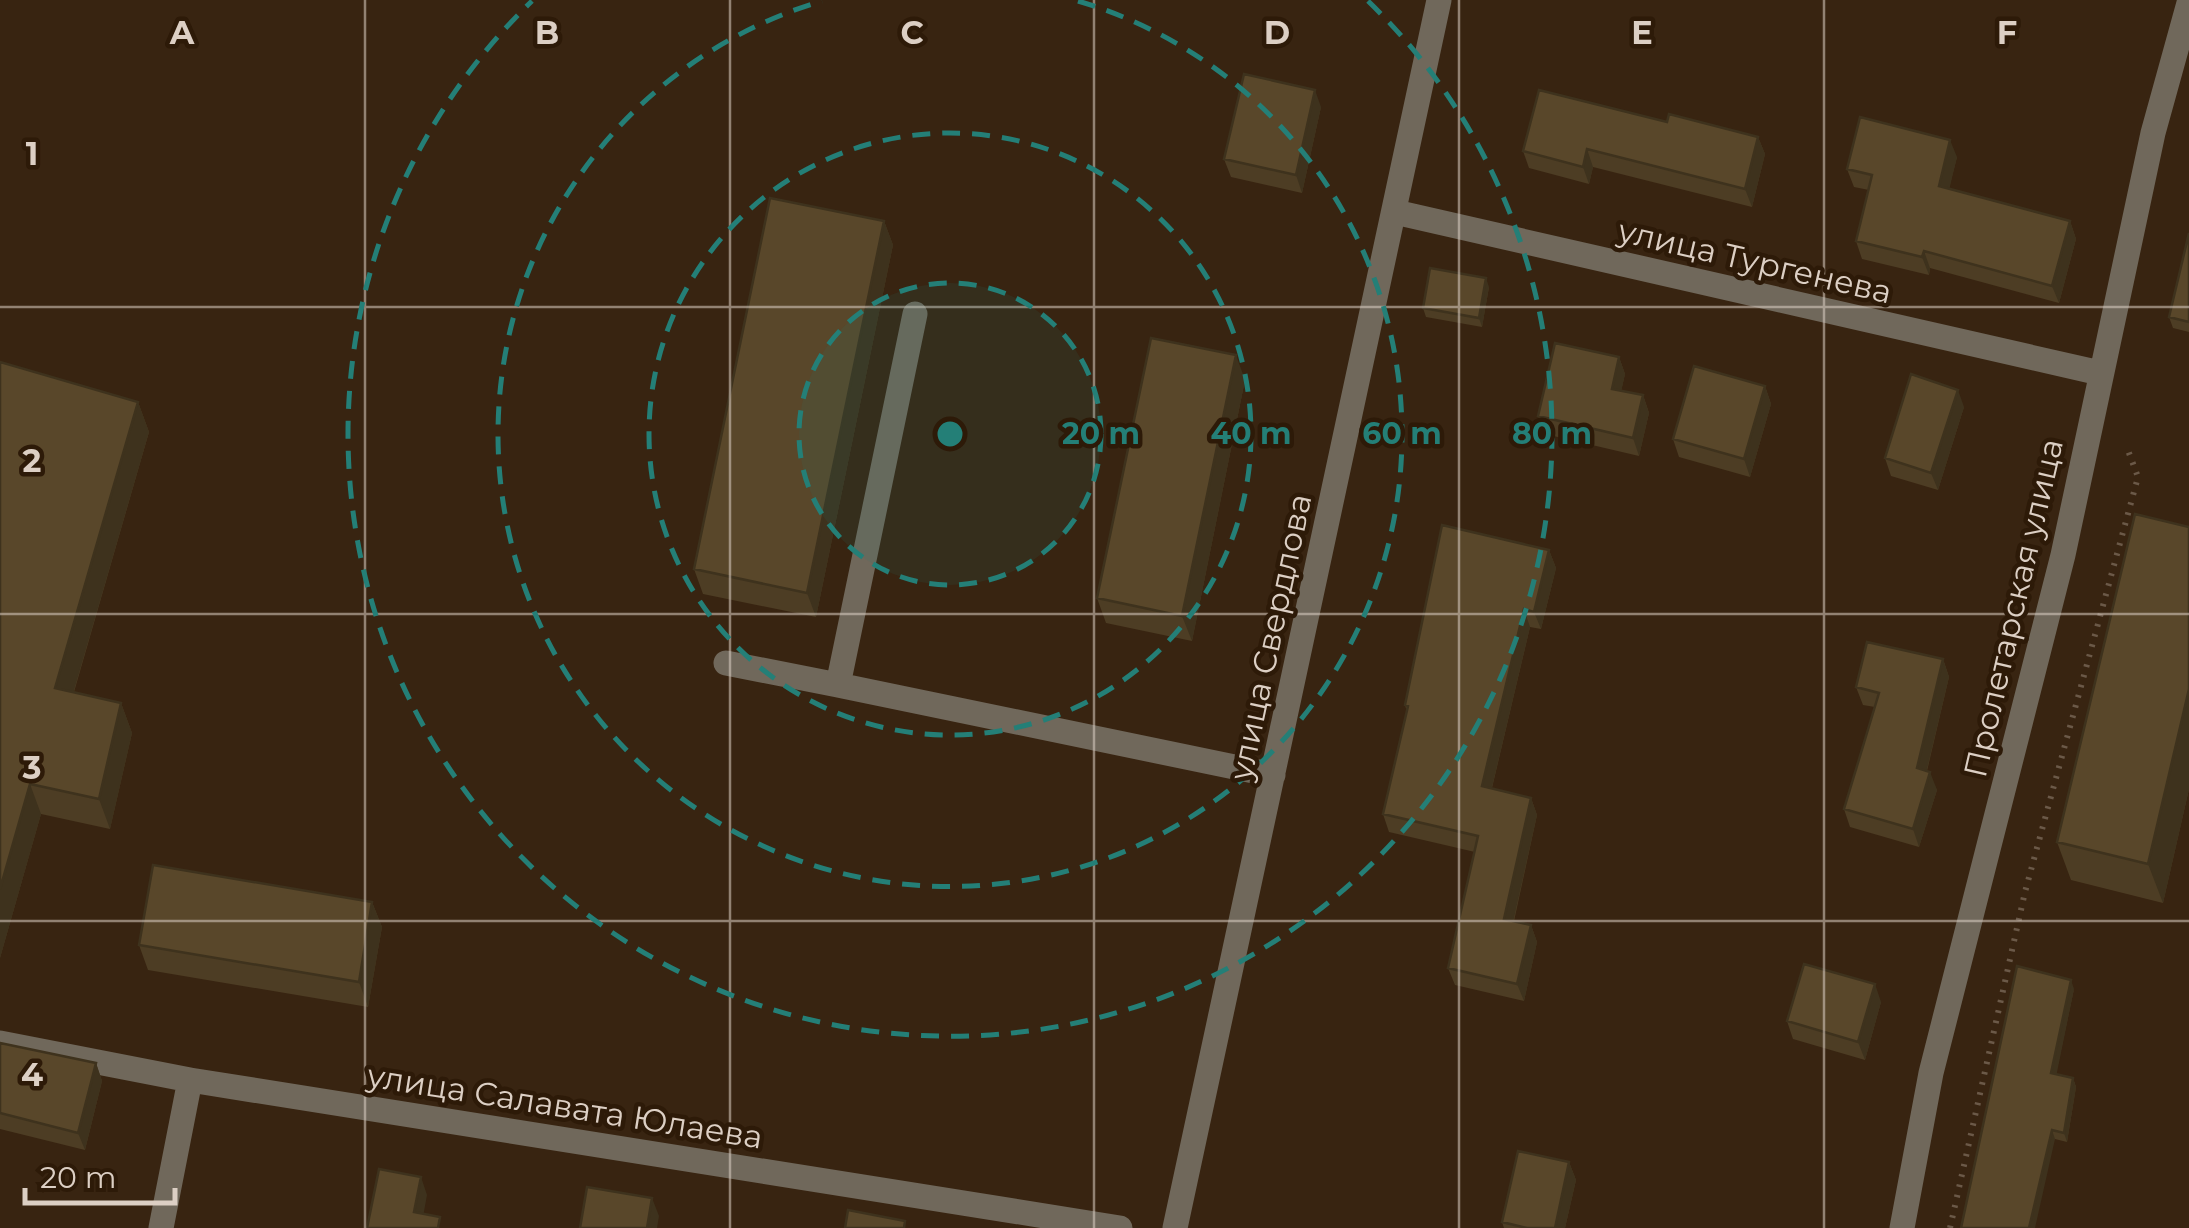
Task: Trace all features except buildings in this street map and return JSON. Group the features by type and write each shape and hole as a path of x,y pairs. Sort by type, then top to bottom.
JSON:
{"street":[{"name":"улица Свердлова","path":"1175,1228 1440,0"},
{"name":"Пролетарская улица","path":"1902,1228 1932,1073 2063,554 2152,133 2189,3"},
{"name":"улица Тургенева","path":"1396,212 2100,373"},
{"path":"838,685 915,314"},
{"path":"726,663 1273,775"},
{"name":"улица Салавата Юлаева","path":"0,1043 190,1080 1120,1228"},
{"path":"161,1228 190,1080"}],"path":[{"path":"1950,1228 2025,892 2138,478 2125,442"}]}
